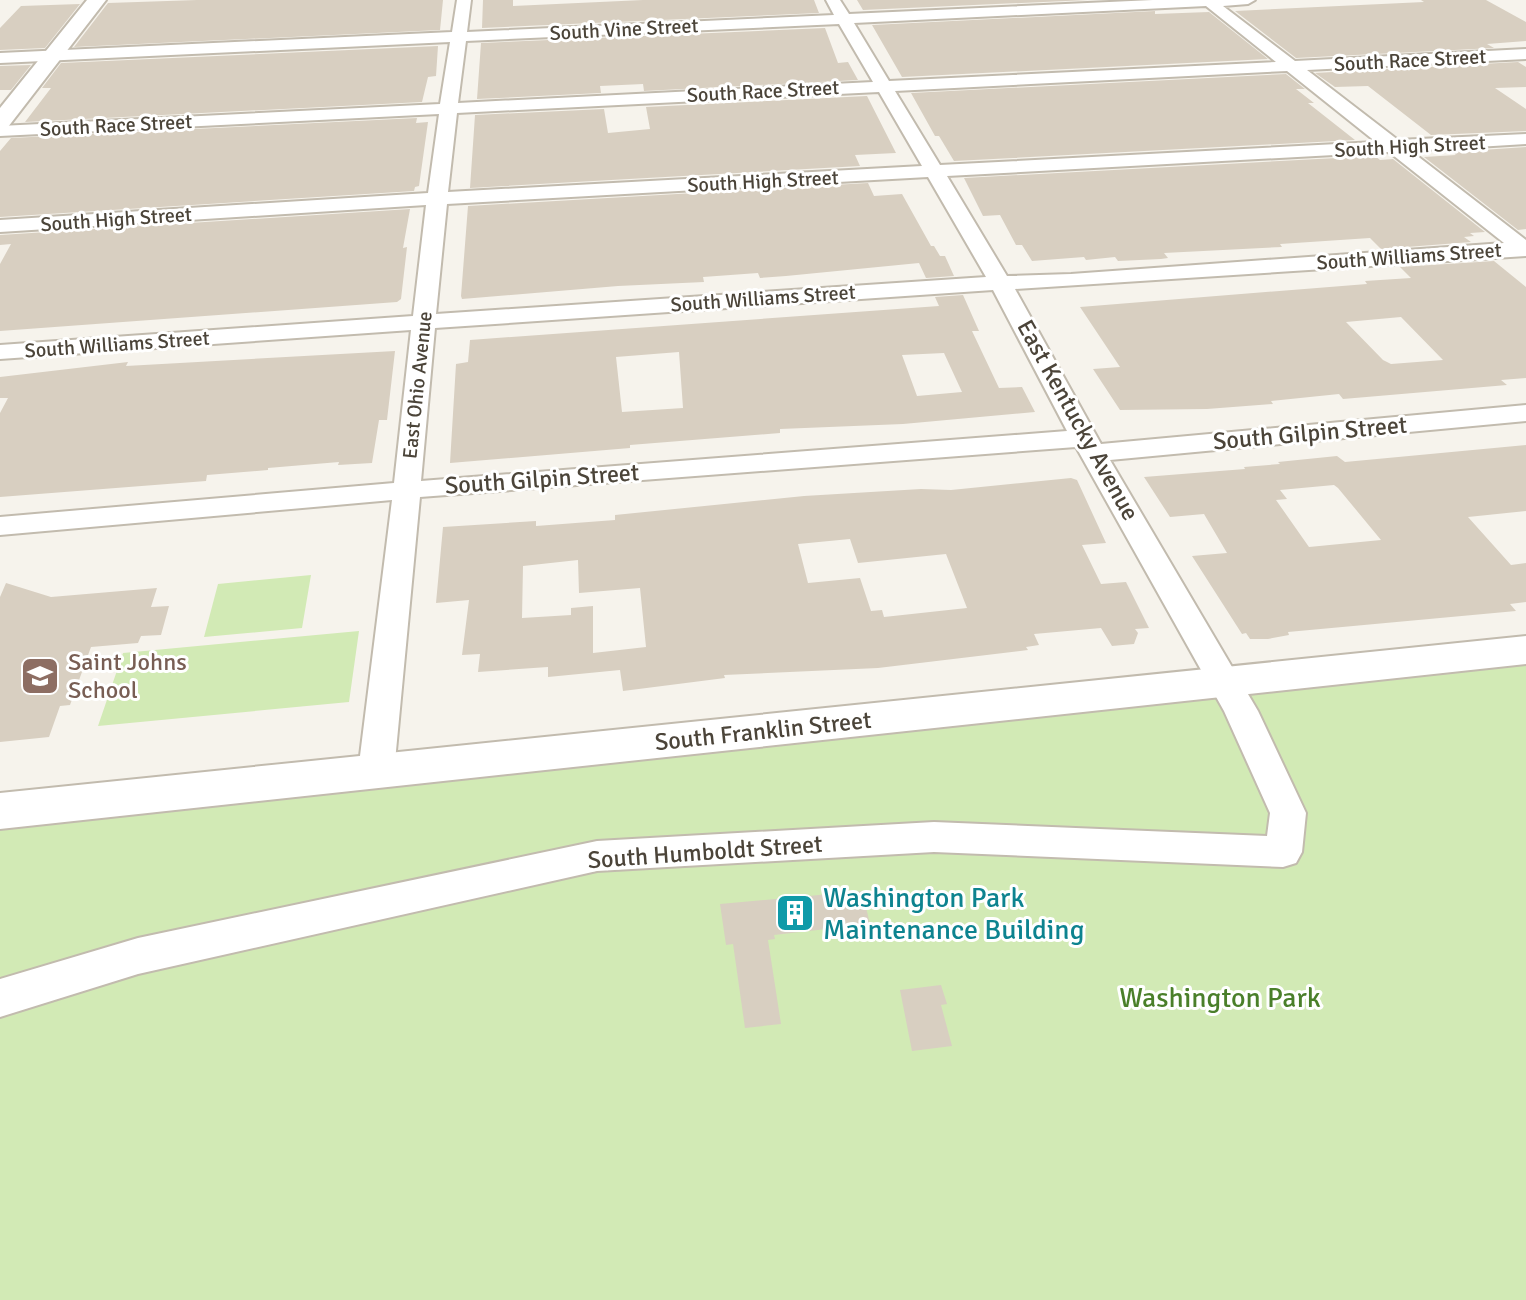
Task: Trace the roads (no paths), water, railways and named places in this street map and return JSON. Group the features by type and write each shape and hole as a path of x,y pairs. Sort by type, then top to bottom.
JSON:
{"street":[{"path":"0,122 97,0"},
{"name":"East Ohio Avenue","path":"376,772 395,619 423,322 464,0"},
{"name":"South Vine Street","path":"0,58 459,36 839,9 1248,0"},
{"path":"1208,1 1525,249"},
{"name":"East Kentucky Avenue","path":"839,9 1001,284 1089,446 1226,683 1288,813 1283,852"},
{"name":"South Race Street","path":"0,131 1526,54"},
{"name":"South High Street","path":"0,226 439,198 1526,139"},
{"name":"South Williams Street","path":"0,352 1525,249"},
{"name":"South Gilpin Street","path":"0,526 406,490 1089,446 1526,413"},
{"name":"South Franklin Street","path":"0,811 1526,650"},
{"name":"South Humboldt Street","path":"0,998 138,956 597,856 934,837 1283,852"}],"place":[{"name":"Saint Johns School","path":"40,676"},
{"name":"Washington Park Maintenance Building","path":"795,913"}],"park label":[{"name":"Washington Park","path":"1220,997"}]}
